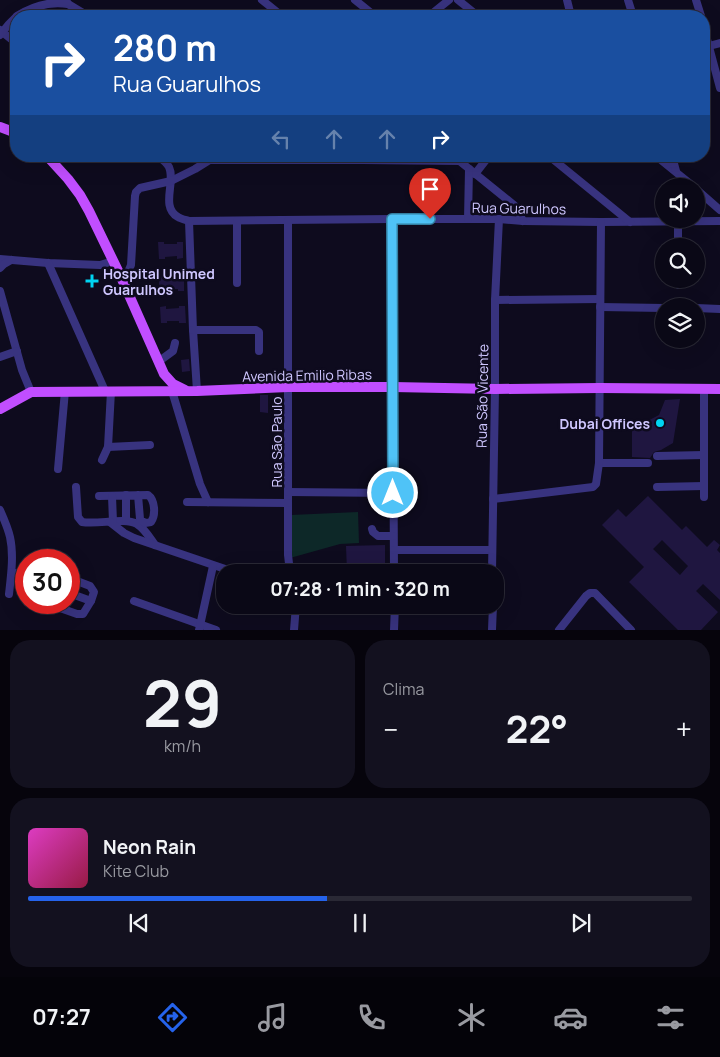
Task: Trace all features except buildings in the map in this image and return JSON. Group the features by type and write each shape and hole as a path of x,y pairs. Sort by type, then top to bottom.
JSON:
{"main road":[{"path":"53,162 80,195 89,211 164,374 173,384 186,391"},
{"path":"148,391 162,382 164,374"},
{"name":"Avenida Emilio Ribas","path":"31,392 197,391 288,387 393,387 495,390 600,388 720,389"},
{"path":"0,409 31,392"}],"street":[{"path":"262,0 274,10"},
{"path":"355,0 368,10"},
{"path":"436,10 449,0"},
{"path":"458,0 470,10"},
{"path":"28,10 41,5 67,2 79,10"},
{"path":"710,53 720,88"},
{"path":"165,162 170,170 169,200 173,212 176,217 189,221 192,330 197,391"},
{"path":"121,277 128,272 131,265 136,192 140,188 171,181 205,162"},
{"path":"460,162 514,205 523,221"},
{"path":"468,219 472,172 483,162"},
{"path":"556,162 630,222"},
{"path":"664,162 683,178"},
{"path":"674,162 676,172"},
{"path":"705,197 720,210"},
{"path":"392,219 394,564"},
{"name":"Rua Guarulhos","path":"189,221 499,219 523,221 655,221"},
{"name":"Rua São Vicente","path":"492,564 495,300 499,219"},
{"path":"237,221 237,283"},
{"name":"Rua São Paulo","path":"288,221 289,564"},
{"name":"Rua Guarulhos","path":"705,221 720,221"},
{"path":"493,499 593,487 596,484 599,463 601,222"},
{"path":"0,258 48,264 100,265 113,261"},
{"path":"0,268 11,260"},
{"path":"48,264 108,392 108,447 102,460"},
{"path":"0,291 22,370 31,392"},
{"path":"495,300 600,303 655,307"},
{"path":"705,308 720,309"},
{"path":"192,330 256,330 259,332 259,351"},
{"path":"158,362 173,351 175,343"},
{"path":"0,357 17,351"},
{"path":"704,389 704,497"},
{"path":"58,469 65,391"},
{"path":"172,391 200,484 208,502"},
{"path":"108,447 150,445"},
{"path":"657,456 704,455"},
{"path":"599,463 648,463"},
{"path":"657,487 704,486"},
{"path":"76,487 78,517 80,520 85,523 126,521 137,524 155,545"},
{"path":"288,492 393,493"},
{"path":"126,495 126,521"},
{"path":"99,496 138,495"},
{"path":"112,496 112,522 124,533 214,566 200,627"},
{"path":"187,502 288,503"},
{"path":"0,510 11,544 12,572 9,594"},
{"path":"372,528 373,532 378,536 394,536"},
{"path":"394,550 492,550"},
{"path":"80,582 90,586 94,592 85,611 80,614"},
{"path":"559,630 590,593 594,593 630,630"},
{"path":"80,597 91,601"},
{"path":"134,601 200,627 216,630"},
{"path":"294,630 295,614"},
{"path":"394,630 395,614"},
{"path":"492,630 493,614"}],"green space":[{"path":"358,512 359,543 340,544 290,558 291,515"}],"place":[{"name":"Hospital Unimed Guarulhos","path":"92,281"},
{"name":"Dubai Offices","path":"660,423"}],"route":[{"path":"393,493 392,219 430,219"}]}
